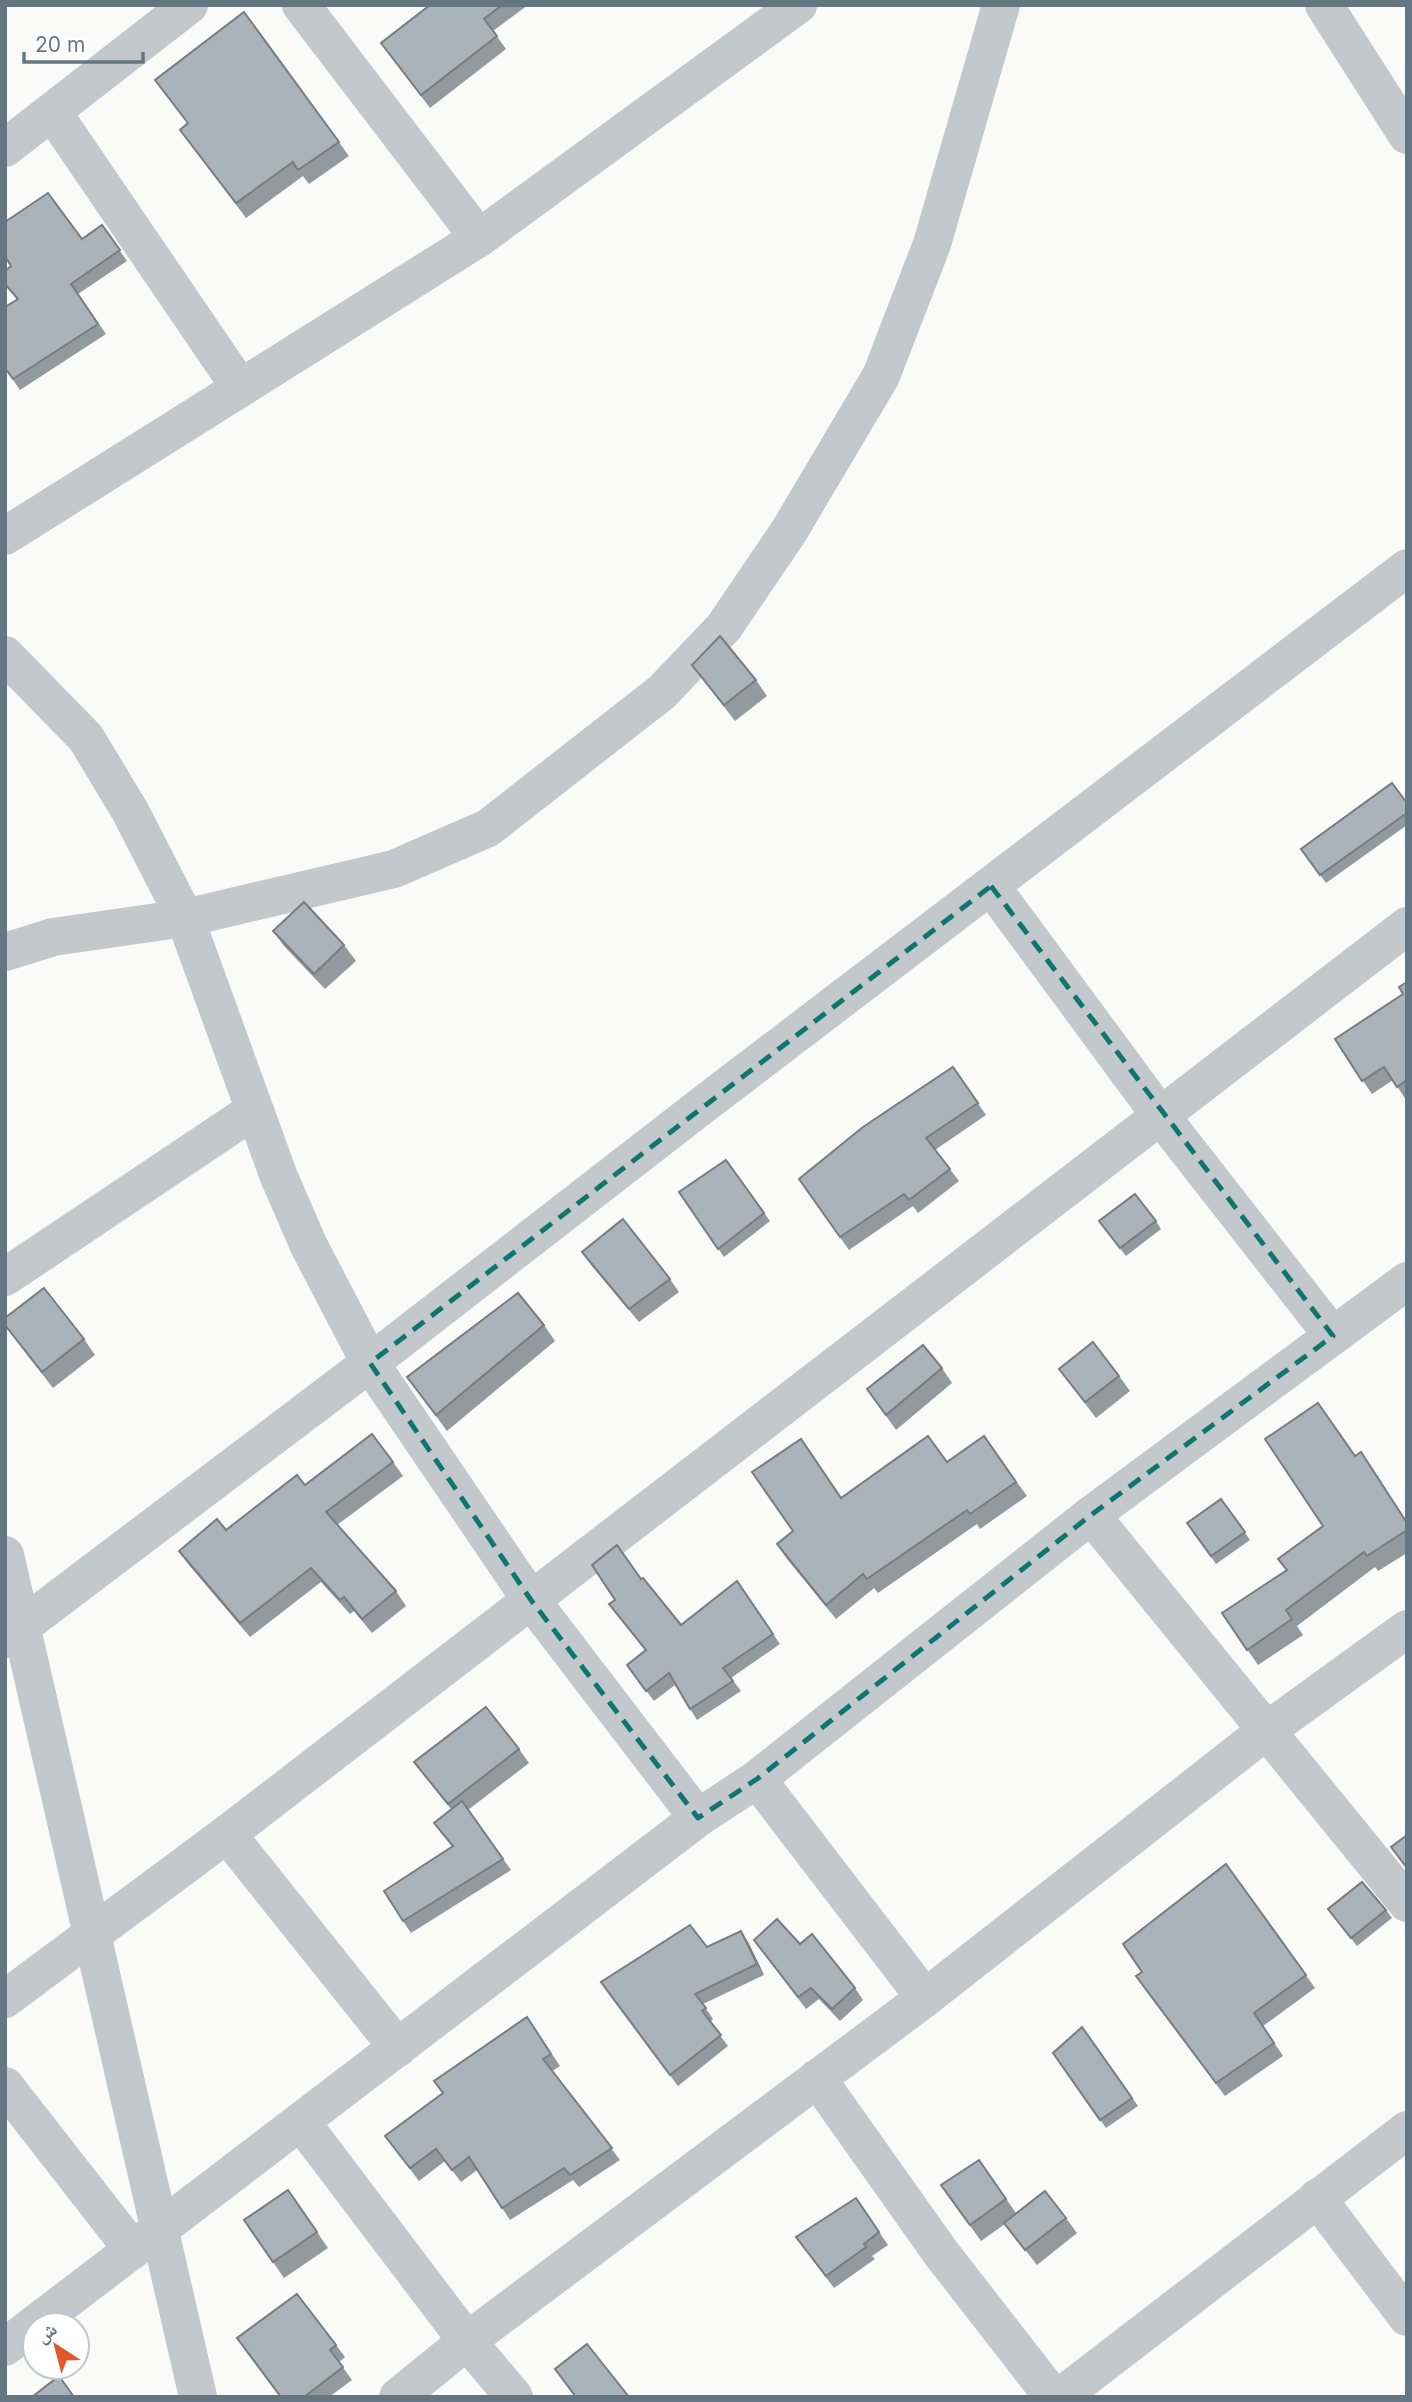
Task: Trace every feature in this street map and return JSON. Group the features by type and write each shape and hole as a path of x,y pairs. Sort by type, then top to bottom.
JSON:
{"street":[{"path":"5,148 189,5"},
{"path":"301,5 479,238"},
{"path":"5,536 239,386 479,238 798,5"},
{"path":"5,952 53,937 186,918 394,869 488,828 662,692 724,627 789,531 881,376 932,244 1001,5"},
{"path":"1324,5 1407,135"},
{"path":"53,113 239,386"},
{"path":"14,1632 370,1363 1407,568"},
{"path":"5,655 86,738 130,811 186,918 253,1111 309,1246 370,1363 531,1600 698,1818"},
{"path":"991,886 1160,1115 1333,1336"},
{"path":"5,1999 227,1834 1407,926"},
{"path":"5,1277 253,1111"},
{"path":"5,2347 698,1818 757,1779 1091,1515 1407,1281"},
{"path":"1091,1515 1407,1903"},
{"path":"5,1555 14,1632 94,1934 147,2240 198,2397"},
{"path":"398,2397 467,2341 925,1998 1266,1731 1407,1629"},
{"path":"757,1779 925,1998"},
{"path":"227,1834 398,2048"},
{"path":"817,2078 941,2253 1053,2397"},
{"path":"5,2086 147,2240"},
{"path":"301,2122 467,2341 514,2397"},
{"path":"1060,2397 1407,2130"},
{"path":"1317,2199 1407,2317"}],"highlighted area":[{"path":"991,886 1333,1336 1091,1515 757,1779 698,1818 531,1600 370,1363"}],"building":[{"path":"430,5 502,5 484,19 497,36 421,95 381,43"},
{"path":"244,12 339,142 298,170 293,162 236,203 180,130 188,123 155,80"},
{"path":"48,193 82,239 102,225 120,250 71,284 98,324 13,379 5,368 5,307 18,299 5,284 5,271 11,266 5,256 5,222"},
{"path":"720,636 756,680 724,705 692,665"},
{"path":"1392,783 1407,803 1407,813 1320,875 1301,849"},
{"path":"304,902 344,945 314,974 273,931"},
{"path":"1407,982 1407,1080 1397,1087 1384,1067 1362,1081 1335,1039 1403,994 1399,987"},
{"path":"953,1067 978,1103 926,1138 950,1169 909,1200 904,1194 840,1237 799,1179 863,1127"},
{"path":"726,1160 764,1213 718,1249 679,1192"},
{"path":"1135,1194 1156,1221 1120,1248 1099,1221"},
{"path":"623,1219 670,1279 629,1309 582,1252"},
{"path":"44,1288 84,1339 42,1372 5,1325 5,1318"},
{"path":"518,1293 544,1325 436,1415 407,1377"},
{"path":"1093,1342 1119,1376 1085,1402 1059,1369"},
{"path":"923,1345 942,1368 886,1415 867,1389"},
{"path":"1318,1403 1355,1456 1361,1452 1407,1523 1407,1530 1367,1556 1364,1552 1286,1610 1292,1619 1247,1650 1222,1613 1287,1570 1278,1559 1323,1526 1265,1439"},
{"path":"372,1434 393,1462 326,1512 396,1591 362,1619 344,1597 340,1600 311,1568 240,1623 179,1551 217,1519 226,1530 297,1475 305,1485"},
{"path":"928,1436 947,1462 984,1436 1016,1482 970,1514 967,1510 867,1579 863,1574 826,1605 777,1544 793,1531 752,1472 801,1439 841,1498"},
{"path":"1221,1499 1245,1532 1211,1556 1187,1523"},
{"path":"617,1545 641,1579 643,1578 681,1625 737,1581 773,1634 723,1668 733,1681 690,1709 669,1673 646,1691 627,1665 646,1650 609,1604 615,1600 592,1565"},
{"path":"486,1707 519,1749 448,1804 414,1762"},
{"path":"462,1801 503,1859 403,1921 384,1891 453,1846 434,1823"},
{"path":"1407,1835 1407,1868 1391,1847"},
{"path":"1226,1864 1306,1975 1254,2013 1274,2043 1216,2083 1136,1976 1142,1972 1123,1944"},
{"path":"1362,1882 1386,1910 1351,1938 1328,1909"},
{"path":"777,1919 800,1944 812,1934 855,1988 832,2009 811,1988 798,1997 754,1940"},
{"path":"690,1925 707,1947 741,1931 757,1964 695,1994 706,2008 702,2011 721,2035 670,2075 601,1982"},
{"path":"527,2017 551,2054 543,2059 612,2148 570,2175 564,2168 502,2208 469,2157 452,2170 436,2149 410,2168 385,2136 443,2093 434,2081"},
{"path":"1082,2027 1132,2098 1100,2120 1053,2053"},
{"path":"979,2160 1006,2199 970,2225 941,2185"},
{"path":"288,2190 317,2232 273,2262 244,2220"},
{"path":"1045,2191 1066,2218 1025,2250 1004,2223"},
{"path":"856,2198 879,2232 864,2244 866,2247 826,2276 796,2237"},
{"path":"297,2294 336,2345 330,2350 343,2367 304,2397 281,2397 237,2338"},
{"path":"587,2344 629,2397 576,2397 555,2369"},
{"path":"53,2381 63,2381 74,2397 32,2397"}]}
